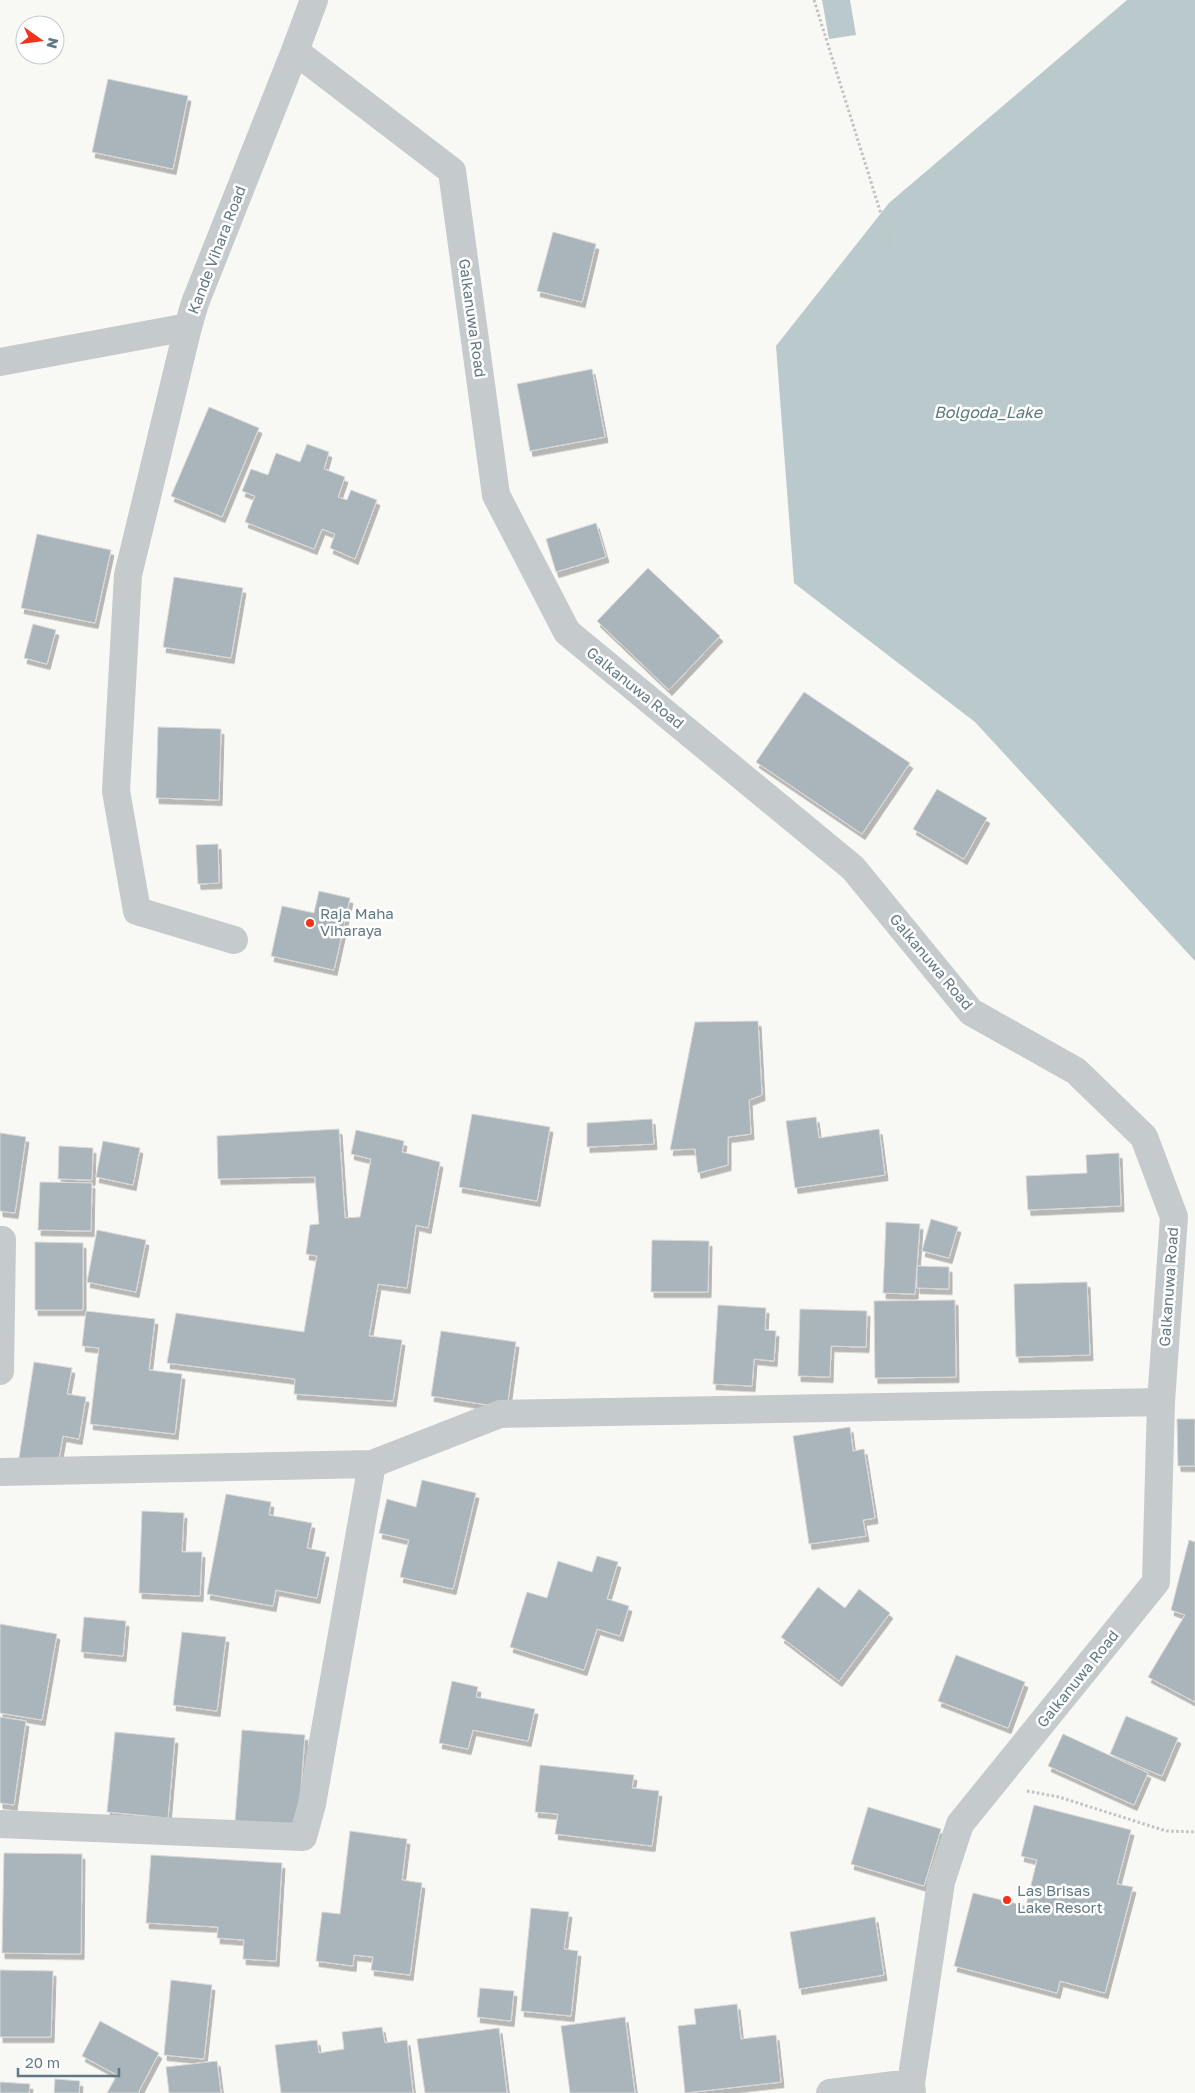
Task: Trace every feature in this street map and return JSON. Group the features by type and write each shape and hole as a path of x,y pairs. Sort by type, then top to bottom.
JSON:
{"street":[{"path":"295,51 314,0"},
{"name":"Kande Vihara Road","path":"0,362 188,327 195,303 295,51"},
{"name":"Galkanuwa Road","path":"295,51 452,171 496,495 568,632 854,868 971,1012 1076,1071 1144,1137 1174,1217 1161,1402 1156,1582 960,1824 942,1882 911,2088"},
{"path":"188,327 128,575 116,791 137,911 234,940"},
{"path":"0,1240 2,1240 0,1371"},
{"path":"0,1472 372,1464 500,1414 1161,1402"},
{"path":"0,1824 303,1838 312,1804 372,1464"},
{"path":"830,2093 911,2088"}],"path":[{"path":"814,0 892,249"},
{"path":"991,1786 1059,1796 1166,1831 1195,1832"}],"water":[{"path":"822,0 850,0 856,35 829,39"},
{"name":"Bolgoda_Lake","path":"1127,0 1195,0 1195,961 975,722 794,583 776,346 889,203"}],"building":[{"path":"108,79 188,96 173,169 92,152"},
{"path":"553,232 596,244 582,302 537,291"},
{"path":"592,369 605,437 530,451 517,384"},
{"path":"209,407 259,428 222,517 171,496"},
{"path":"307,444 329,452 324,469 345,477 338,497 347,500 351,490 377,500 355,559 330,548 335,534 322,529 314,549 245,522 255,496 242,491 251,469 268,475 276,453 300,462"},
{"path":"596,523 606,557 556,572 546,539"},
{"path":"37,534 111,550 95,623 21,608"},
{"path":"648,568 720,636 669,690 597,621"},
{"path":"174,577 243,588 231,658 163,647"},
{"path":"33,624 56,630 47,664 24,658"},
{"path":"804,692 910,763 862,834 756,762"},
{"path":"158,727 221,729 219,800 156,798"},
{"path":"937,789 987,818 964,859 913,829"},
{"path":"218,844 219,883 198,884 196,845"},
{"path":"319,891 350,898 334,970 271,956 282,906 314,913"},
{"path":"758,1021 762,1095 749,1100 751,1134 728,1137 728,1165 698,1173 695,1149 670,1150 695,1022"},
{"path":"472,1114 550,1127 537,1201 459,1187"},
{"path":"816,1117 819,1138 879,1129 885,1175 795,1188 786,1121"},
{"path":"652,1119 654,1144 587,1147 587,1123"},
{"path":"339,1129 345,1218 360,1217 371,1159 351,1154 356,1130 404,1141 402,1152 440,1162 428,1228 416,1225 407,1288 378,1284 369,1336 402,1340 393,1401 294,1394 295,1379 167,1363 176,1313 304,1332 317,1256 306,1254 310,1225 319,1224 315,1177 218,1179 217,1136"},
{"path":"0,1133 26,1137 15,1213 0,1211"},
{"path":"103,1141 140,1148 133,1185 96,1177"},
{"path":"59,1146 93,1148 92,1180 58,1179"},
{"path":"1119,1153 1121,1206 1028,1210 1026,1176 1087,1173 1086,1155"},
{"path":"40,1182 92,1183 91,1231 38,1230"},
{"path":"931,1219 958,1227 949,1258 922,1251"},
{"path":"886,1222 920,1224 915,1294 883,1293"},
{"path":"97,1230 146,1240 136,1292 87,1282"},
{"path":"652,1240 709,1241 708,1292 651,1292"},
{"path":"35,1242 83,1243 83,1310 35,1310"},
{"path":"917,1266 949,1267 949,1289 917,1288"},
{"path":"1087,1282 1090,1355 1016,1357 1014,1284"},
{"path":"955,1300 956,1377 875,1378 874,1301"},
{"path":"718,1305 766,1308 765,1330 776,1331 774,1361 754,1359 752,1386 713,1384"},
{"path":"800,1309 867,1311 866,1347 831,1346 830,1377 798,1376"},
{"path":"86,1311 155,1319 149,1370 182,1374 175,1434 90,1424 99,1348 82,1346"},
{"path":"441,1331 516,1342 507,1408 431,1396"},
{"path":"34,1362 72,1368 67,1394 86,1397 79,1439 63,1436 58,1464 19,1458"},
{"path":"1177,1419 1195,1419 1195,1466 1178,1466"},
{"path":"850,1427 853,1451 864,1449 875,1518 863,1520 866,1536 809,1544 793,1436"},
{"path":"422,1480 476,1493 453,1589 400,1577 409,1540 379,1533 387,1499 416,1507"},
{"path":"226,1494 271,1502 269,1515 312,1523 307,1548 326,1552 317,1598 276,1590 273,1606 207,1594"},
{"path":"142,1511 184,1513 182,1552 202,1552 200,1596 139,1593"},
{"path":"1189,1540 1195,1542 1195,1702 1148,1677 1185,1615 1171,1610"},
{"path":"597,1556 618,1562 607,1599 629,1606 620,1636 597,1629 584,1670 510,1647 527,1592 547,1598 558,1561 592,1572"},
{"path":"818,1587 845,1608 859,1589 890,1613 839,1681 781,1637"},
{"path":"84,1617 126,1621 123,1656 81,1652"},
{"path":"0,1624 57,1634 42,1720 0,1713"},
{"path":"182,1632 226,1637 217,1711 173,1705"},
{"path":"956,1655 1025,1682 1008,1728 938,1701"},
{"path":"452,1681 478,1687 476,1697 535,1709 528,1741 473,1730 468,1749 439,1743"},
{"path":"1126,1716 1178,1738 1162,1776 1110,1754"},
{"path":"0,1717 26,1721 14,1805 0,1803"},
{"path":"242,1730 305,1735 298,1827 235,1822"},
{"path":"115,1732 175,1738 168,1818 107,1812"},
{"path":"1063,1734 1148,1773 1134,1805 1048,1766"},
{"path":"540,1765 634,1775 632,1788 659,1791 652,1846 555,1834 558,1814 535,1812"},
{"path":"1034,1805 1131,1830 1117,1884 1133,1887 1105,1993 1060,1981 1057,1993 954,1966 973,1893 1026,1906 1037,1860 1021,1856"},
{"path":"868,1807 941,1829 924,1886 851,1864"},
{"path":"350,1831 407,1839 402,1880 422,1883 410,1975 371,1970 373,1957 354,1955 353,1966 316,1961 322,1912 340,1914"},
{"path":"4,1853 82,1854 81,1954 2,1953"},
{"path":"151,1855 282,1863 276,1961 243,1959 244,1940 217,1938 218,1927 146,1923"},
{"path":"531,1908 569,1912 564,1949 578,1951 571,2016 521,2011"},
{"path":"875,1917 884,1975 799,1989 790,1932"},
{"path":"0,1970 53,1971 51,2037 0,2037"},
{"path":"171,1980 212,1985 204,2059 164,2055"},
{"path":"480,1988 514,1991 511,2021 477,2017"},
{"path":"737,2004 741,2039 776,2035 781,2082 685,2093 678,2026 696,2024 694,2009"},
{"path":"625,2017 635,2093 570,2093 561,2026"},
{"path":"100,2021 159,2053 138,2093 107,2093 117,2075 82,2056"},
{"path":"382,2027 385,2043 407,2040 413,2093 281,2093 275,2045 317,2040 319,2053 344,2049 342,2032"},
{"path":"499,2028 507,2093 425,2093 417,2039"},
{"path":"217,2061 221,2093 169,2093 166,2067"},
{"path":"55,2079 80,2081 79,2093 54,2093"},
{"path":"0,2082 30,2084 29,2093 0,2093"}],"place":[{"name":"Raja Maha Viharaya","path":"310,923"},
{"name":"Las Brisas Lake Resort","path":"1007,1900"}]}
